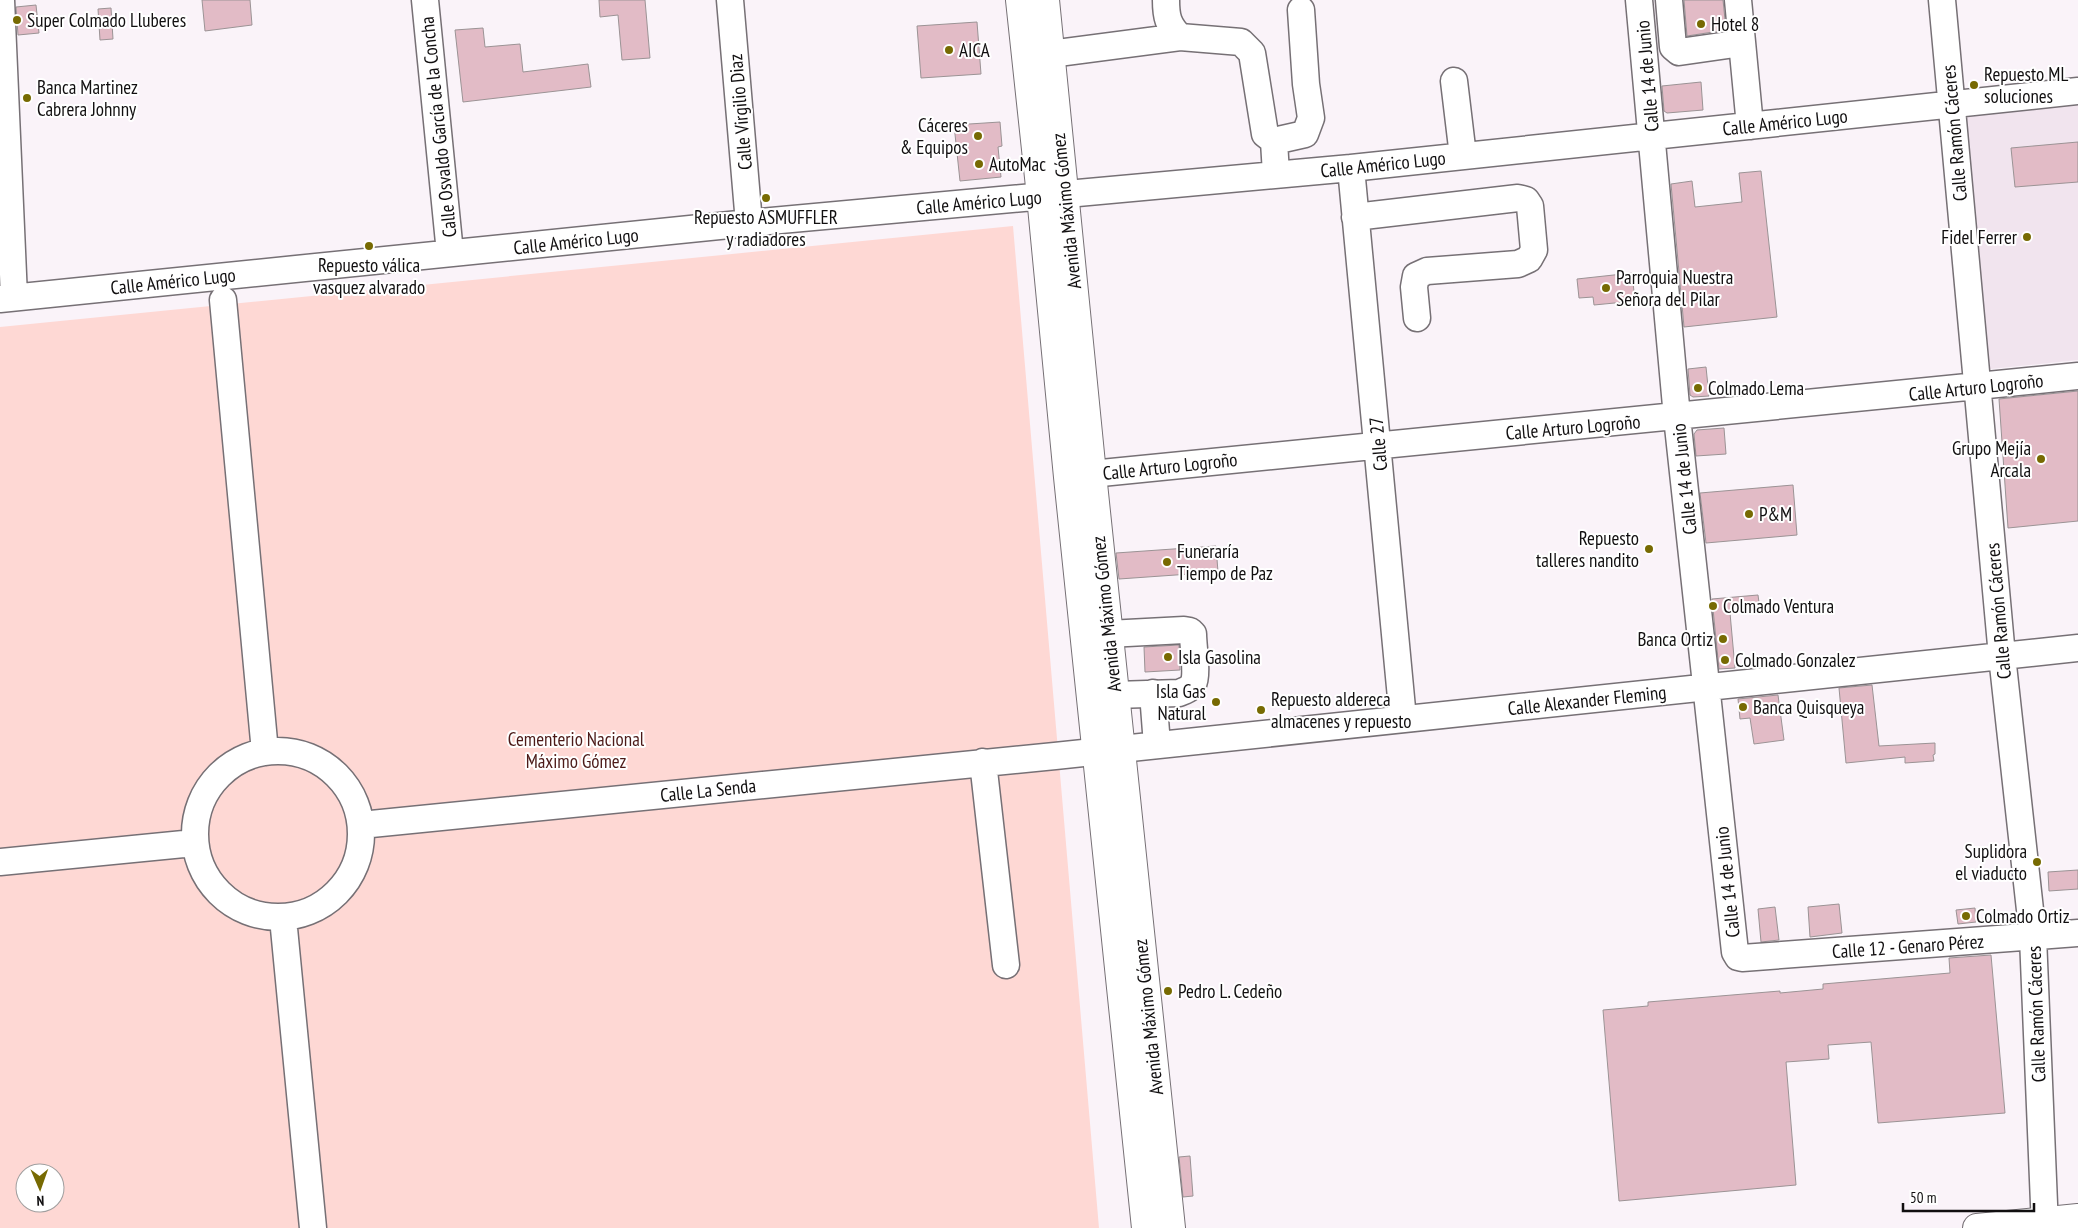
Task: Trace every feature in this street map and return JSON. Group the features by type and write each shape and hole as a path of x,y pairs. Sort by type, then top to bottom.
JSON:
{"main road":[{"name":"Avenida Máximo Gómez","path":"1020,0 1053,195 1108,750 1146,1228"},
{"name":"Avenida Máximo Gómez","path":"1045,0 1050,54 1053,195"},
{"name":"Avenida Máximo Gómez","path":"1080,476 1108,634 1114,695 1108,750 1171,1228"},
{"path":"1977,1228 2045,1225 2078,1218"}],"street":[{"path":"1,0 7,298"},
{"name":"Calle Osvaldo García de la Concha","path":"425,0 450,253"},
{"name":"Calle Virgilio Diaz","path":"730,0 749,223"},
{"path":"1166,0 1166,12 1170,28 1180,37"},
{"name":"Calle 14 de Junio","path":"1640,0 1677,417 1735,952 1738,957"},
{"path":"1670,0 1673,47 1679,52 1742,43"},
{"path":"1738,0 1750,126"},
{"name":"Calle Ramón Cáceres","path":"1942,0 2002,656 2033,937 2045,1225"},
{"path":"1050,54 1180,37 1241,42 1252,53 1264,134 1274,140 1306,134 1311,118 1306,84 1301,10"},
{"path":"1454,81 1463,156"},
{"name":"Calle Américo Lugo","path":"7,298 749,223 1351,168 2078,91"},
{"path":"1274,140 1276,174"},
{"name":"Calle 27","path":"1351,168 1403,719"},
{"path":"1355,217 1518,198 1526,200 1530,206 1534,250 1529,259 1518,264 1427,272 1416,276 1414,287 1417,318"},
{"path":"223,300 265,752"},
{"name":"Calle Arturo Logroño","path":"1080,476 2078,376"},
{"path":"1108,634 1184,630 1190,631 1193,634 1195,677 1193,685 1188,690 1179,693 1114,695"},
{"name":"Calle Alexander Fleming","path":"1108,750 2078,648"},
{"path":"1153,694 1157,745"},
{"name":"Calle La Senda","path":"361,825 1108,750"},
{"path":"282,751 319,762 340,779 354,801 361,825 360,849 353,870 339,891 324,904 283,918 254,914 231,904 210,883 198,861 194,843 197,811 207,789 228,767 265,752 282,751"},
{"path":"983,762 1006,965"},
{"path":"0,862 194,843"},
{"path":"283,918 313,1228"},
{"name":"Calle 12 - Genaro Pérez","path":"1738,957 1752,958 2078,932"}],"shaded area":[{"name":"Fidel Ferrer","path":"2078,103 2078,360 1990,369 1963,114"}],"green space":[{"name":"Cementerio Nacional Máximo Gómez","path":"1013,226 1099,1228 0,1228 0,327"}],"building":[{"path":"202,0 250,0 252,25 205,31"},
{"path":"599,0 645,0 650,58 622,60 618,15 600,17"},
{"path":"1684,0 1723,0 1726,30 1687,36"},
{"path":"36,5 39,33 18,35 16,7"},
{"path":"111,8 113,39 100,40 98,9"},
{"name":"AICA","path":"977,22 981,74 921,78 917,26"},
{"path":"483,28 485,47 520,44 523,72 588,64 591,87 463,102 455,30"},
{"path":"1701,82 1703,110 1667,113 1664,111 1662,86"},
{"path":"1000,122 1002,146 998,147 1001,177 960,181 954,125"},
{"path":"2078,142 2078,182 2015,187 2011,148"},
{"path":"1761,171 1777,317 1684,327 1671,184 1692,181 1695,207 1742,202 1739,173"},
{"name":"Parroquia Nuestra Señora del Pilar","path":"1632,273 1635,301 1594,305 1593,297 1579,298 1577,279"},
{"path":"1706,367 1709,396 1693,397 1690,395 1688,369"},
{"name":"Grupo Mejía Arcala","path":"2078,391 2078,521 2008,528 1999,399"},
{"path":"1724,428 1726,454 1696,456 1694,434 1697,430"},
{"name":"P&M","path":"1793,485 1797,535 1706,543 1700,493"},
{"name":"Funeraría Tiempo de Paz","path":"1216,546 1218,572 1119,579 1116,553"},
{"path":"1758,595 1760,610 1730,613 1735,668 1719,669 1712,599"},
{"name":"Isla Gasolina","path":"1179,645 1180,670 1145,672 1144,647"},
{"path":"1872,685 1879,746 1935,743 1934,761 1905,763 1905,757 1846,763 1839,688"},
{"path":"1778,695 1784,740 1754,744 1750,718 1740,719 1738,699"},
{"path":"2078,870 2078,889 2049,891 2048,872"},
{"path":"1839,904 1842,933 1810,937 1808,907"},
{"path":"1775,907 1779,940 1761,942 1758,909"},
{"name":"Colmado Ortiz","path":"1975,908 1976,922 1958,924 1956,910"},
{"path":"1991,955 2005,1113 1878,1123 1871,1042 1828,1045 1829,1059 1786,1062 1796,1185 1619,1201 1603,1010 1648,1006 1648,1002 1823,989 1823,984 1950,973 1949,958"},
{"path":"1190,1156 1193,1196 1183,1197 1179,1157"}],"place":[{"name":"Super Colmado Lluberes","path":"17,20"},
{"name":"Hotel 8","path":"1701,24"},
{"name":"AICA","path":"949,50"},
{"name":"Repuesto ML soluciones","path":"1974,85"},
{"name":"Banca Martinez Cabrera Johnny","path":"27,98"},
{"name":"Cáceres & Equipos","path":"978,136"},
{"name":"AutoMac","path":"979,164"},
{"name":"Repuesto ASMUFFLER y radiadores","path":"766,198"},
{"name":"Fidel Ferrer","path":"2027,237"},
{"name":"Repuesto válica vasquez alvarado","path":"369,246"},
{"name":"Parroquia Nuestra Señora del Pilar","path":"1606,288"},
{"name":"Colmado Lema","path":"1698,388"},
{"name":"Grupo Mejía Arcala","path":"2041,459"},
{"name":"P&M","path":"1749,514"},
{"name":"Repuesto talleres nandito","path":"1649,549"},
{"name":"Funeraría Tiempo de Paz","path":"1167,562"},
{"name":"Colmado Ventura","path":"1713,606"},
{"name":"Banca Ortiz","path":"1723,639"},
{"name":"Isla Gasolina","path":"1168,657"},
{"name":"Colmado Gonzalez","path":"1725,660"},
{"name":"Isla Gas Natural","path":"1216,702"},
{"name":"Banca Quisqueya","path":"1743,707"},
{"name":"Repuesto aldereca almacenes y repuesto","path":"1261,710"},
{"name":"Suplidora el viaducto","path":"2037,862"},
{"name":"Colmado Ortiz","path":"1966,916"},
{"name":"Pedro L. Cedeño","path":"1168,991"}]}
